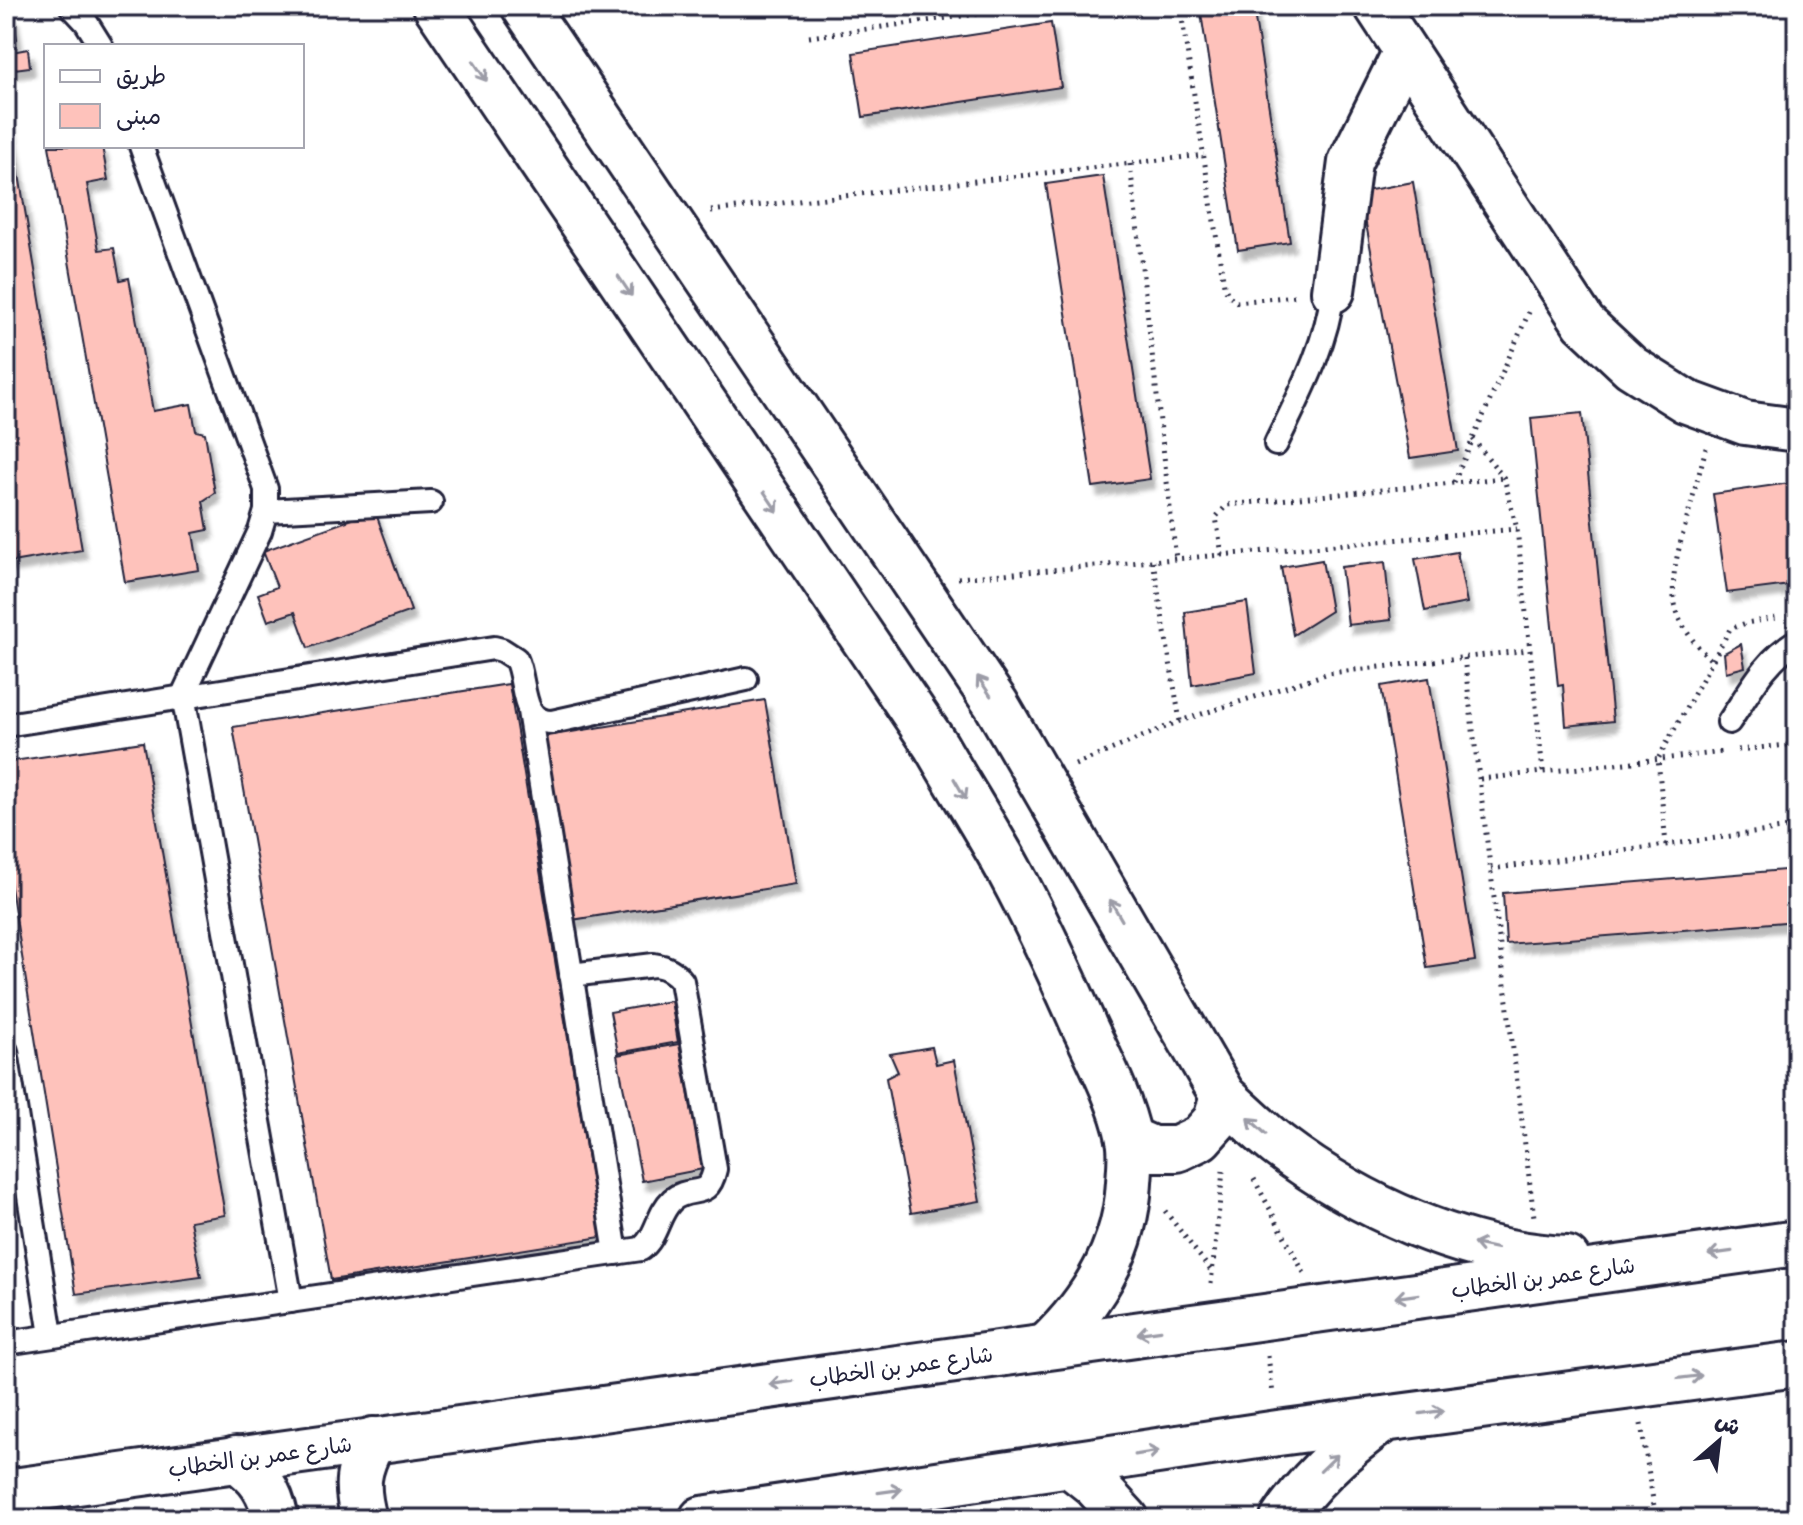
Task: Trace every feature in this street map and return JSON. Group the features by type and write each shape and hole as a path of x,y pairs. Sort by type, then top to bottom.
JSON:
{"street":[{"path":"436,6 936,746 1010,872 1105,1071 1130,1152 1128,1200 1121,1233 1093,1295 1072,1323 1047,1346"},
{"path":"524,6 996,704 1227,1099 1276,1144 1336,1185 1401,1218 1469,1242 1539,1258 1645,1263"},
{"path":"1376,6 1584,323 1631,367 1685,401 1745,423 1797,430"},
{"path":"1333,291 1350,162 1405,51"},
{"path":"1130,1152 1177,1149 1200,1138 1216,1120 1227,1099"},
{"name":"شارع عمر بن الخطاب","path":"6,1492 1797,1243"},
{"path":"702,1519 1278,1433 1797,1364"},
{"path":"1283,1519 1321,1471 1352,1442 1386,1418"},
{"path":"364,1519 357,1494 360,1465 373,1440"},
{"path":"236,1459 256,1473 270,1494 276,1519"},
{"path":"1070,1465 1094,1484 1126,1519"}],"lane":[{"path":"71,6 100,44"},
{"path":"142,148 261,468 266,489 266,511 260,531 183,695 291,1301"},
{"path":"1276,444 1321,349 1333,291"},
{"path":"266,511 431,502"},
{"path":"1729,722 1765,668 1785,647 1797,641"},
{"path":"6,725 494,648 516,659 529,711 616,1253"},
{"path":"529,711 535,718 552,722 746,679"},
{"path":"6,1343 641,1249 651,1241 668,1204 677,1196 702,1192 713,1178 714,1160 682,981 665,967 654,965 571,975"},
{"path":"6,1051 51,1335"}],"path":[{"path":"809,37 1035,6"},
{"path":"1180,6 1228,295 1237,302 1333,291"},
{"path":"666,216 1204,155"},
{"path":"1130,164 1176,559"},
{"path":"1454,483 1547,270"},
{"path":"1712,661 1693,643 1680,620 1672,595 1673,569 1716,412"},
{"path":"1473,439 1504,478 1517,529 1543,772"},
{"path":"1222,555 1216,517 1227,505 1504,478"},
{"path":"913,582 1517,529"},
{"path":"1153,561 1180,721"},
{"path":"1040,779 1180,721 1329,673 1529,650"},
{"path":"1464,658 1539,1258"},
{"path":"1480,779 1797,744"},
{"path":"1491,869 1797,827"},
{"path":"1207,1324 1227,1099"},
{"path":"1130,1152 1212,1272"},
{"path":"1250,1170 1322,1308"},
{"path":"1262,1315 1278,1433"},
{"path":"1634,1384 1656,1519"}],"building":[{"path":"1253,6 1290,242 1238,250 1200,7"},
{"path":"6,11 13,15 17,39 6,41"},
{"path":"1051,23 1061,87 863,117 853,53"},
{"path":"28,49 30,67 6,70 6,53"},
{"path":"6,97 82,550 6,563"},
{"path":"49,148 102,148 108,180 87,184 99,250 114,248 120,280 129,278 153,411 191,404 196,431 205,433 215,493 203,501 208,530 193,533 199,570 125,582"},
{"path":"1103,176 1150,479 1093,487 1046,184"},
{"path":"1413,182 1458,451 1410,458 1360,192"},
{"path":"1582,413 1613,721 1566,726 1563,685 1558,686 1531,418"},
{"path":"1797,482 1797,584 1727,593 1713,494"},
{"path":"375,511 411,611 308,648 295,612 268,621 258,594 277,587 263,551"},
{"path":"1457,552 1467,603 1425,611 1415,559"},
{"path":"1322,560 1331,611 1293,635 1281,567"},
{"path":"1385,562 1391,620 1348,625 1341,567"},
{"path":"1247,602 1256,673 1192,685 1185,612"},
{"path":"1741,644 1745,667 1726,672 1724,653"},
{"path":"1429,678 1475,961 1427,968 1381,686"},
{"path":"509,684 601,1237 331,1280 233,727"},
{"path":"765,700 796,884 572,920 541,737"},
{"path":"143,742 225,1215 190,1221 201,1277 76,1294 6,856 6,762"},
{"path":"1797,869 1797,921 1506,944 1503,893"},
{"path":"671,1001 678,1042 618,1053 610,1012"},
{"path":"679,1044 703,1169 642,1181 617,1055"},
{"path":"932,1047 936,1064 954,1060 980,1201 911,1213 886,1078 898,1072 890,1054"}]}
